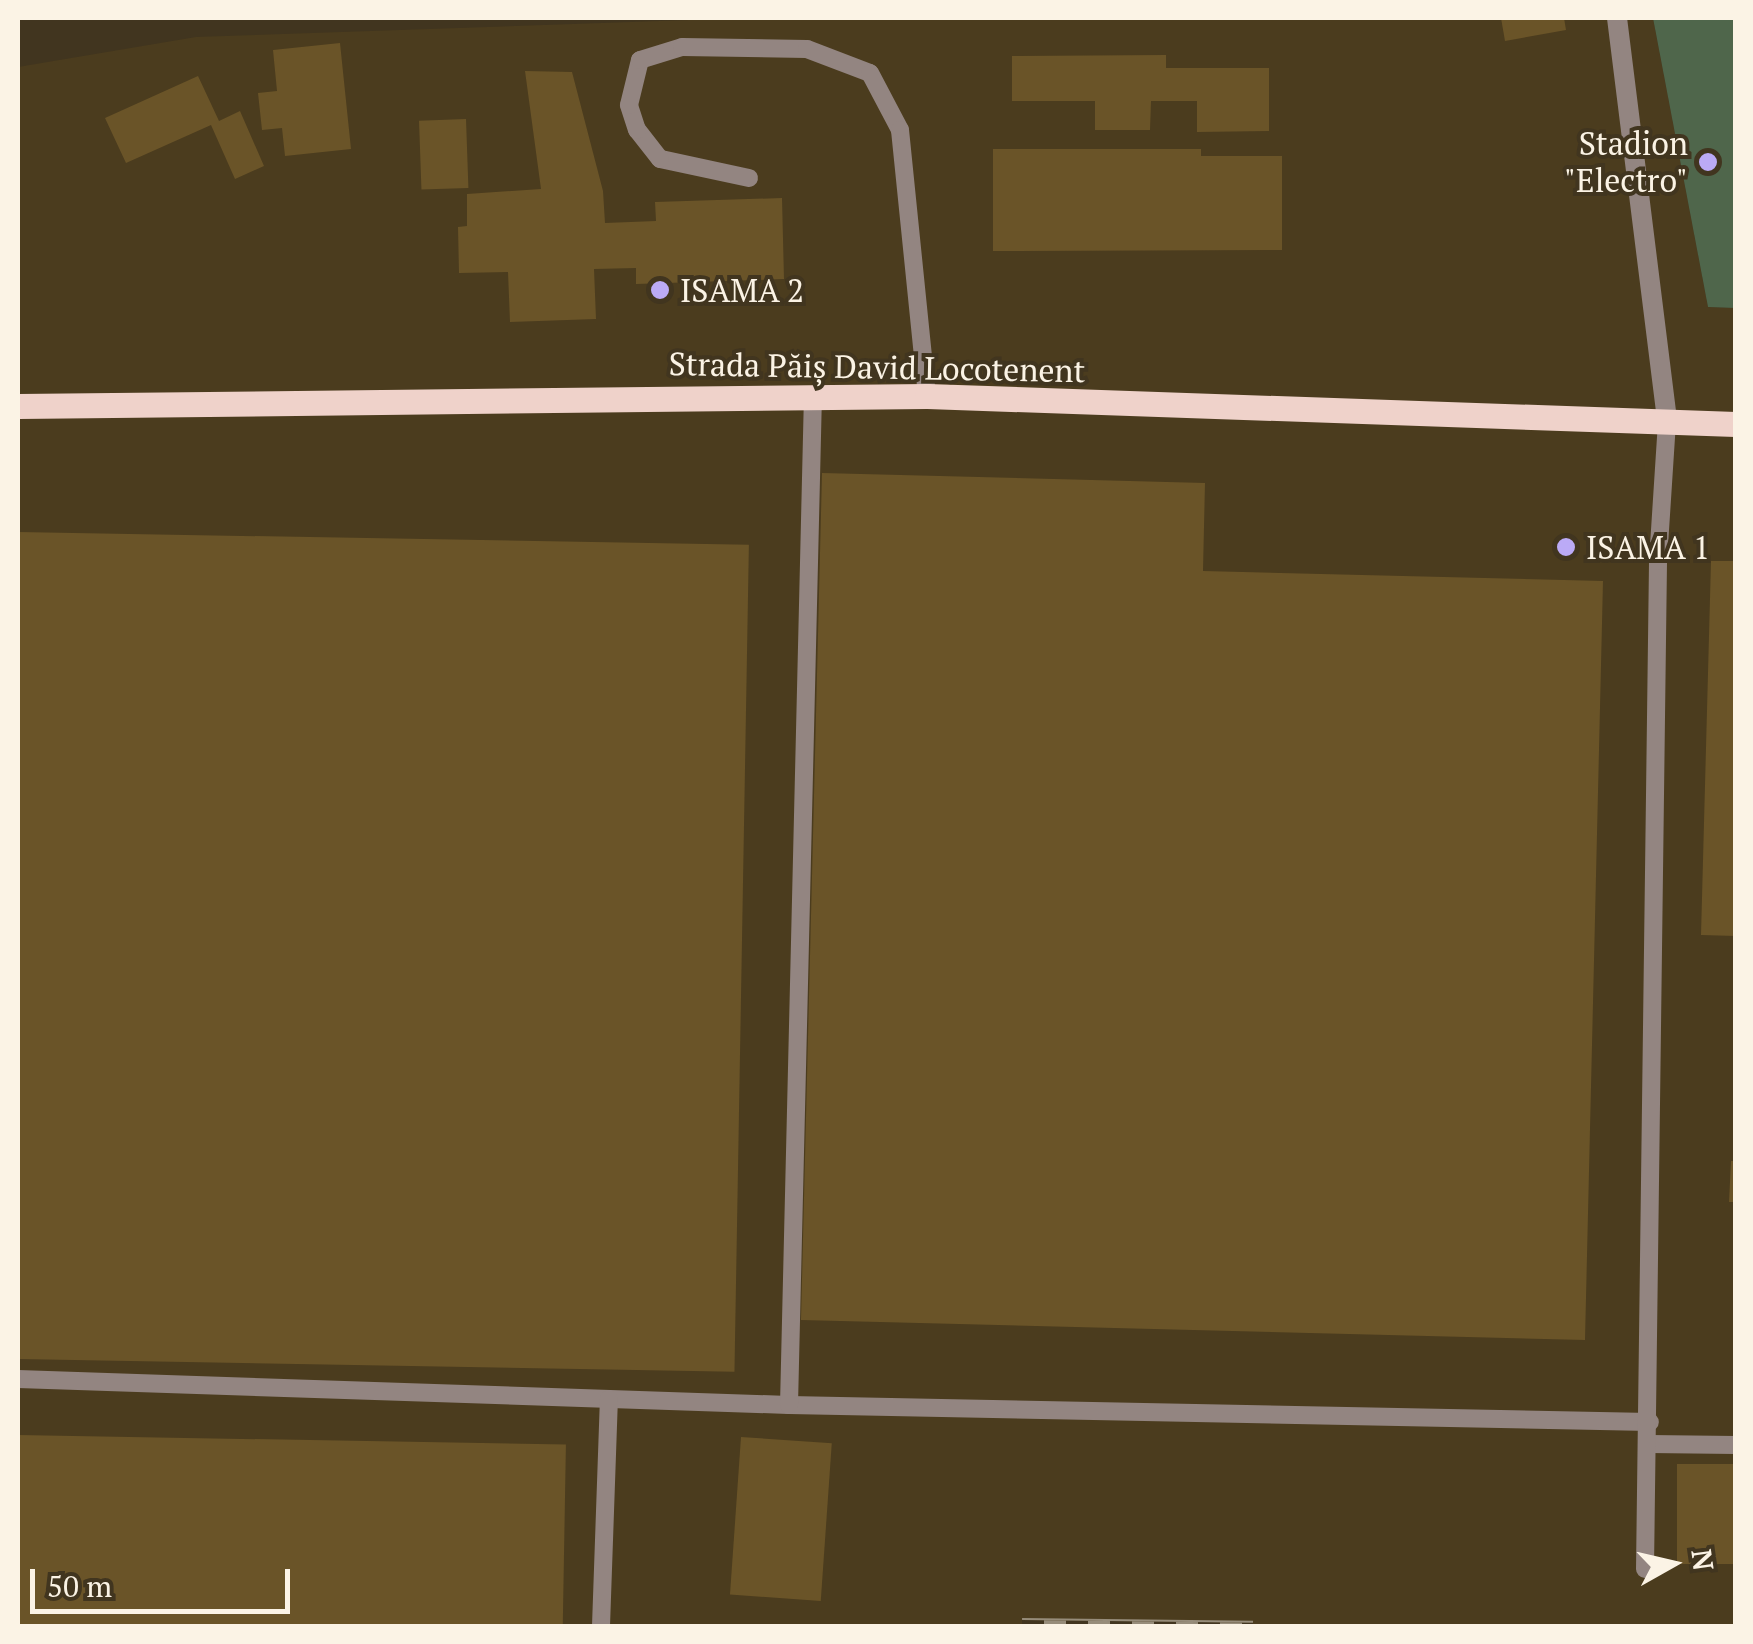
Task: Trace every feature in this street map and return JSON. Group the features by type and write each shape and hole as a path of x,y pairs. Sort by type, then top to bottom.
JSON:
{"main road":[{"name":"Strada Păiș David Locotenent","path":"18,406 927,396 1736,424"}],"street":[{"path":"1617,18 1667,420"}],"lane":[{"path":"749,178 660,158 637,130 629,105 640,60 682,47 807,49 870,73 900,130 927,396"},
{"path":"789,1404 813,395"},
{"path":"1645,1568 1650,1422 1658,561 1667,420"},
{"path":"18,1379 789,1404 1650,1422"},
{"path":"601,1626 609,1398"},
{"path":"1649,1444 1736,1445"}],"shaded area":[{"path":"747,18 1653,18 1708,307 1735,308 1735,1626 18,1626 18,67 196,37"}],"green space":[{"name":"Stadion \"Electro\"","path":"1653,18 1735,18 1735,308 1708,307"}],"building":[{"path":"1501,18 1564,18 1566,30 1505,41"},
{"path":"340,43 351,149 285,156 282,128 262,130 258,93 277,91 273,50"},
{"path":"1166,55 1166,68 1269,68 1269,131 1197,132 1197,101 1151,101 1150,130 1095,130 1095,101 1012,101 1012,56"},
{"path":"525,71 572,72 603,191 605,223 656,221 655,202 782,198 784,279 636,284 636,268 594,269 596,319 510,322 508,272 459,273 458,227 467,226 467,194 541,189"},
{"path":"198,76 219,121 240,111 264,166 235,179 211,125 126,163 105,118"},
{"path":"466,119 468,188 421,190 419,121"},
{"path":"993,149 1201,149 1201,156 1282,156 1282,250 993,251"},
{"path":"822,473 1205,483 1203,571 1603,581 1585,1340 801,1320"},
{"path":"18,532 749,545 734,1372 18,1359"},
{"path":"1711,561 1736,561 1736,936 1701,935"},
{"path":"1731,1161 1736,1161 1736,1202 1729,1202"},
{"path":"18,1435 566,1445 563,1626 18,1626"},
{"path":"741,1437 832,1443 821,1601 730,1595"},
{"path":"1677,1464 1736,1464 1736,1564 1677,1564"}],"railway":[{"path":"1022,1623 1253,1626"}],"place":[{"name":"Stadion \"Electro\"","path":"1708,162"},
{"name":"ISAMA 2","path":"660,290"},
{"name":"ISAMA 1","path":"1566,547"}]}
